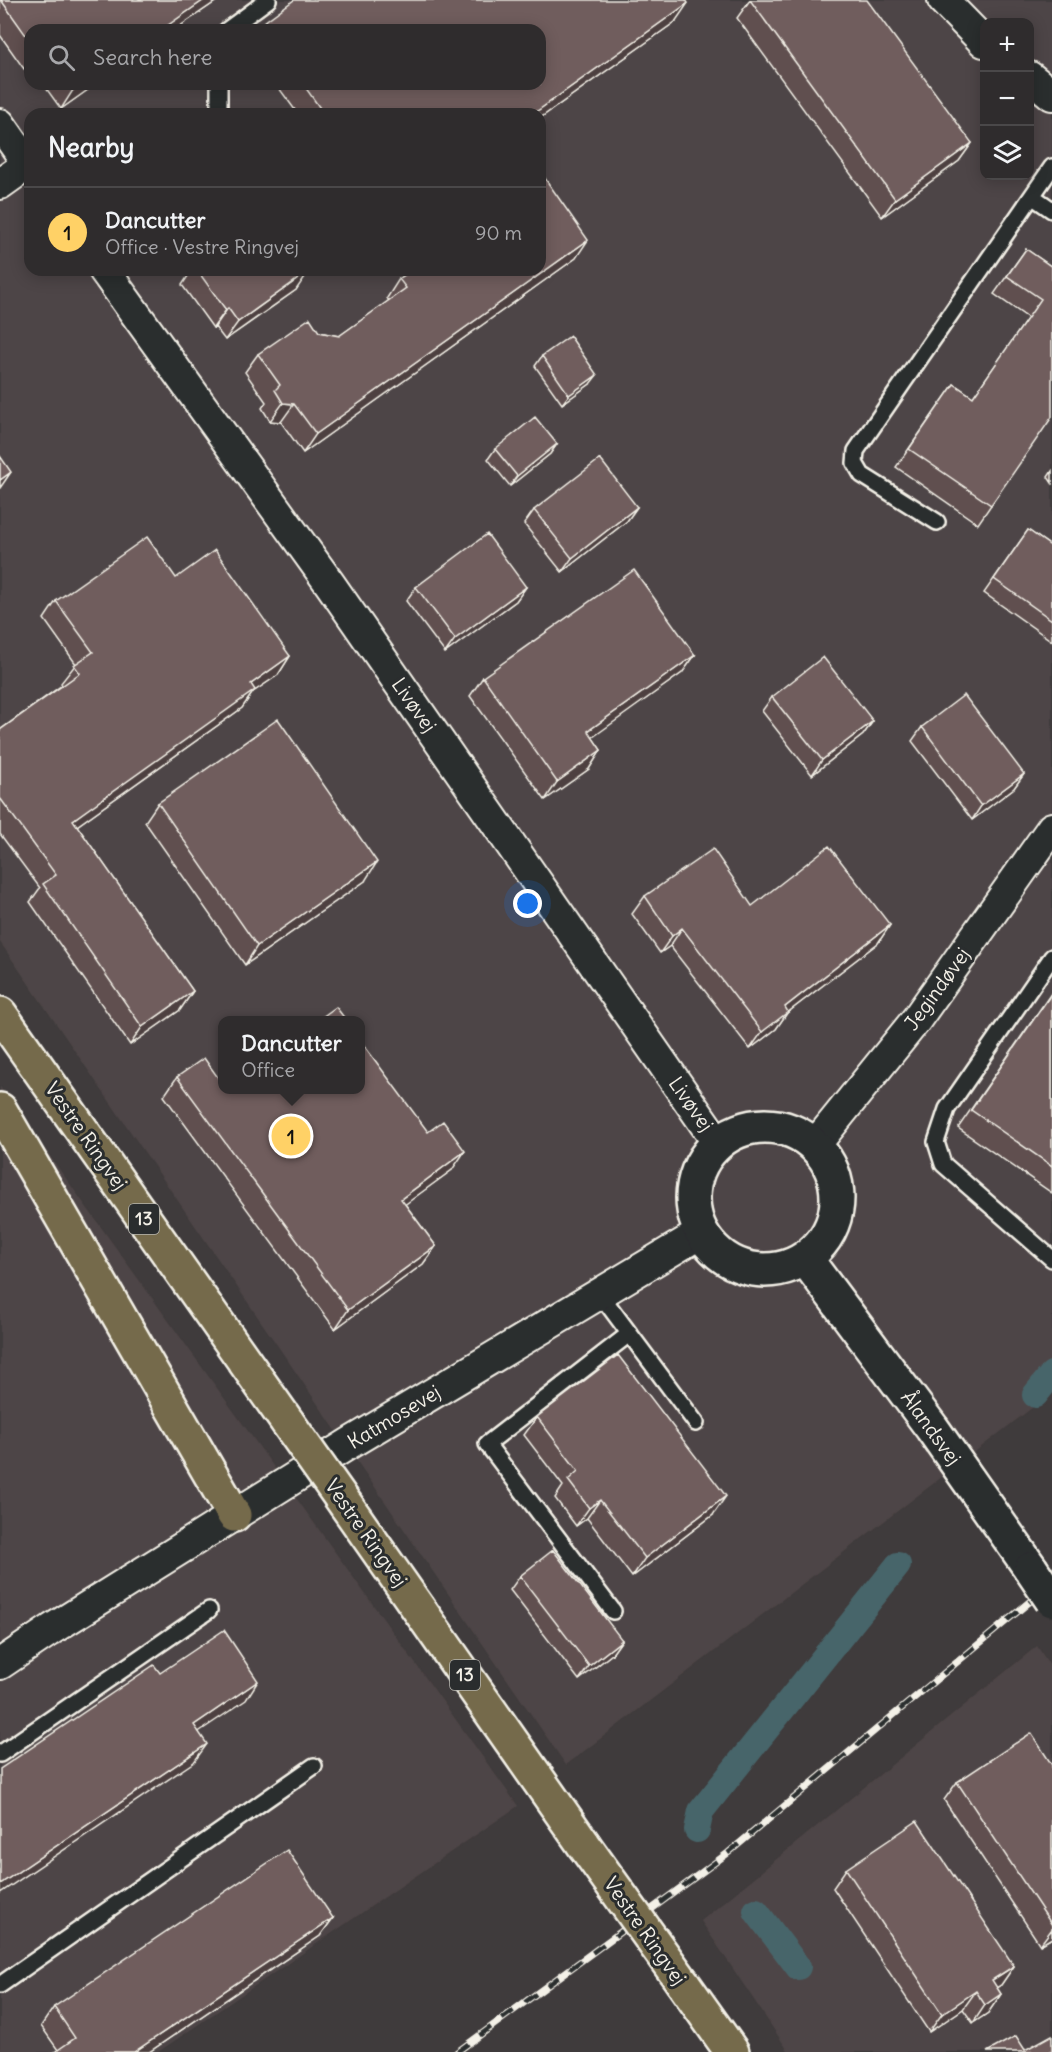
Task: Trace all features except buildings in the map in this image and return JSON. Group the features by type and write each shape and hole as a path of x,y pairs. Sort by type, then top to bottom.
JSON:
{"main road":[{"name":"Vestre Ringvej","path":"0,1014 732,2052"},
{"path":"0,1110 234,1515"}],"street":[{"path":"943,0 980,38"},
{"path":"1034,81 1052,94"},
{"path":"0,124 24,158"},
{"path":"0,184 24,168"},
{"name":"Livøvej","path":"108,276 330,584 718,1143"},
{"name":"Jegindøvej","path":"814,1145 916,1020 1052,828"},
{"path":"756,1126 777,1127 797,1133 814,1145 828,1162 836,1182 837,1204 832,1225 821,1244 805,1258 783,1268 759,1270 736,1265 716,1252 701,1233 693,1210 693,1185 702,1162 718,1143 736,1132 756,1126"},
{"name":"Katmosevej","path":"0,1664 52,1629 350,1443 701,1233"},
{"name":"Ålandsvej","path":"805,1258 932,1428 1052,1600"}],"lane":[{"path":"235,24 268,0"},
{"path":"219,90 219,108"},
{"path":"937,522 862,475 855,463 856,451 1052,167"},
{"path":"1032,196 1052,210"},
{"path":"1052,957 947,1109 936,1142 943,1164 1052,1259"},
{"path":"600,1294 696,1423"},
{"path":"613,1611 487,1444 629,1334"},
{"path":"0,1754 209,1610"},
{"path":"0,1985 314,1766"}],"shaded area":[{"path":"0,0 1052,0 1052,1389 1045,1398 566,1765 0,942"},
{"path":"0,1087 518,1806 158,2052 0,2052"},
{"path":"1037,1646 1052,1669 1052,2052 789,2052 701,1921"}],"waterway":[{"path":"1035,1395 1052,1374"},
{"path":"697,1830 701,1811 898,1565"},
{"path":"756,1911 798,1967"}],"railway":[{"path":"457,2052 728,1853 1052,1583"}],"place":[{"name":"Dancutter","path":"291,1136"}]}
